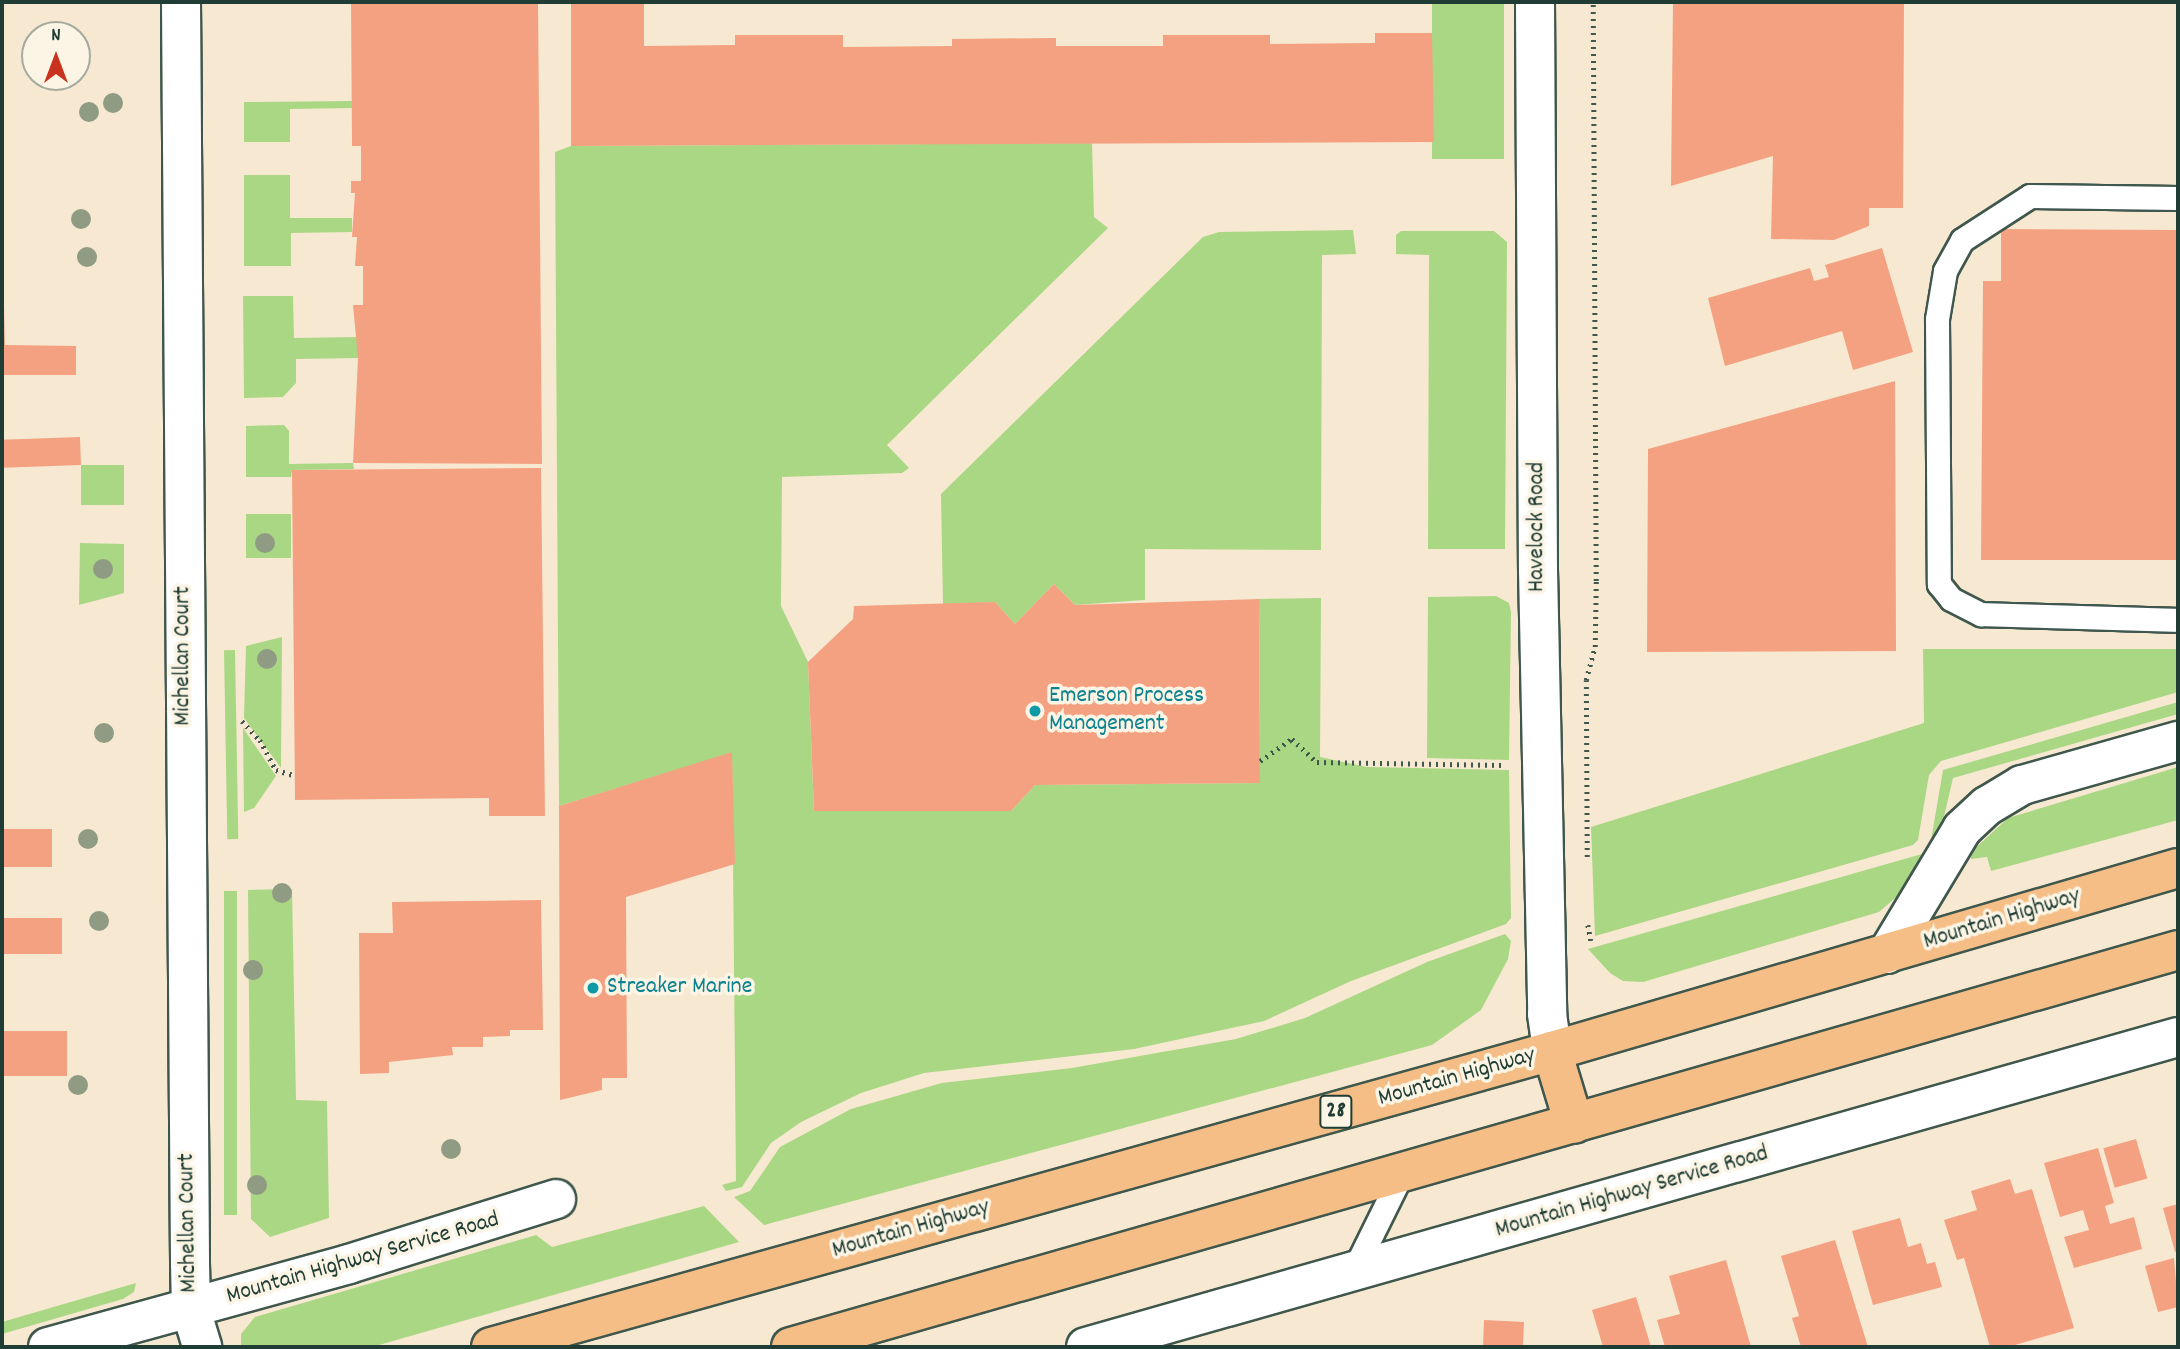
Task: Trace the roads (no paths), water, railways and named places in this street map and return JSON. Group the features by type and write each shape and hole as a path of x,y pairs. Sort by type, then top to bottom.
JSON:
{"main road":[{"name":"Mountain Highway","path":"491,1347 1552,1052 2178,868"},
{"path":"791,1347 2178,950"},
{"path":"1552,1052 1574,1124"}],"street":[{"name":"Michellan Court","path":"181,2 191,1310 202,1347"},
{"name":"Havelock Road","path":"1535,2 1542,767 1547,1014 1552,1052"},
{"path":"1887,954 1962,829 1987,806 2022,785 2178,741"},
{"name":"Mountain Highway Service Road","path":"1086,1347 2178,1037"},
{"name":"Mountain Highway Service Road","path":"48,1347 191,1310 556,1199"},
{"name":"Michellan Court","path":"174,1347 191,1310"}],"lane":[{"path":"2178,198 2030,196 1962,240 1945,271 1937,319 1939,584 1951,599 1981,614 2178,620"},
{"path":"1353,1272 1402,1173"}],"place":[{"name":"Emerson Process Management","path":"1035,711"},
{"name":"Streaker Marine","path":"593,988"}]}
